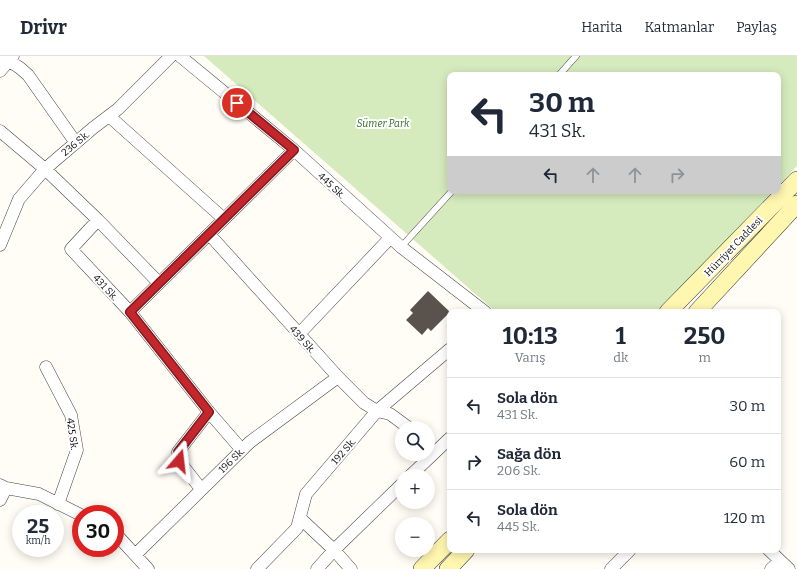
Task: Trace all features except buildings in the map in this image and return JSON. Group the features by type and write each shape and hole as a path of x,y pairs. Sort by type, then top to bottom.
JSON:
{"main road":[{"name":"Hürriyet Caddesi","path":"671,309 797,180"},
{"name":"Hürriyet Caddesi","path":"700,309 797,204"},
{"path":"422,569 447,543"},
{"path":"448,569 463,553"}],"street":[{"name":"236 Sk.","path":"0,245 19,199 44,169 118,109 171,56"},
{"name":"445 Sk.","path":"180,56 294,150 390,238 481,309"},
{"path":"0,71 8,58 28,75 76,142"},
{"path":"109,116 224,219"},
{"path":"0,131 44,169 98,220 159,283"},
{"path":"130,312 294,150"},
{"name":"431 Sk.","path":"98,220 70,249 130,312 209,412 242,450"},
{"name":"439 Sk.","path":"209,234 338,377 364,402 377,411 390,414 400,421"},
{"path":"299,334 390,238"},
{"name":"192 Sk.","path":"257,569 297,528 306,494 377,411 447,352"},
{"name":"425 Sk.","path":"46,366 71,415 77,450 58,504"},
{"name":"196 Sk.","path":"135,555 250,442 338,377"},
{"path":"202,490 179,461 178,452 209,412"},
{"path":"435,446 447,440"},
{"path":"416,469 422,461"},
{"path":"0,500 3,486 39,494 72,511"},
{"path":"317,569 334,550 395,491"},
{"path":"300,518 334,550 351,569"},
{"path":"124,543 148,569"},
{"path":"611,569 627,553"},
{"path":"770,569 784,565 772,553"}],"lane":[{"path":"562,72 576,56"},
{"path":"401,247 449,194"}],"green space":[{"name":"Sümer Park","path":"204,56 797,56 797,166 781,183 781,72 447,72 447,194 770,194 661,309 493,309"}],"route":[{"path":"179,461 178,452 209,412 130,312 294,150 237,103"}]}
